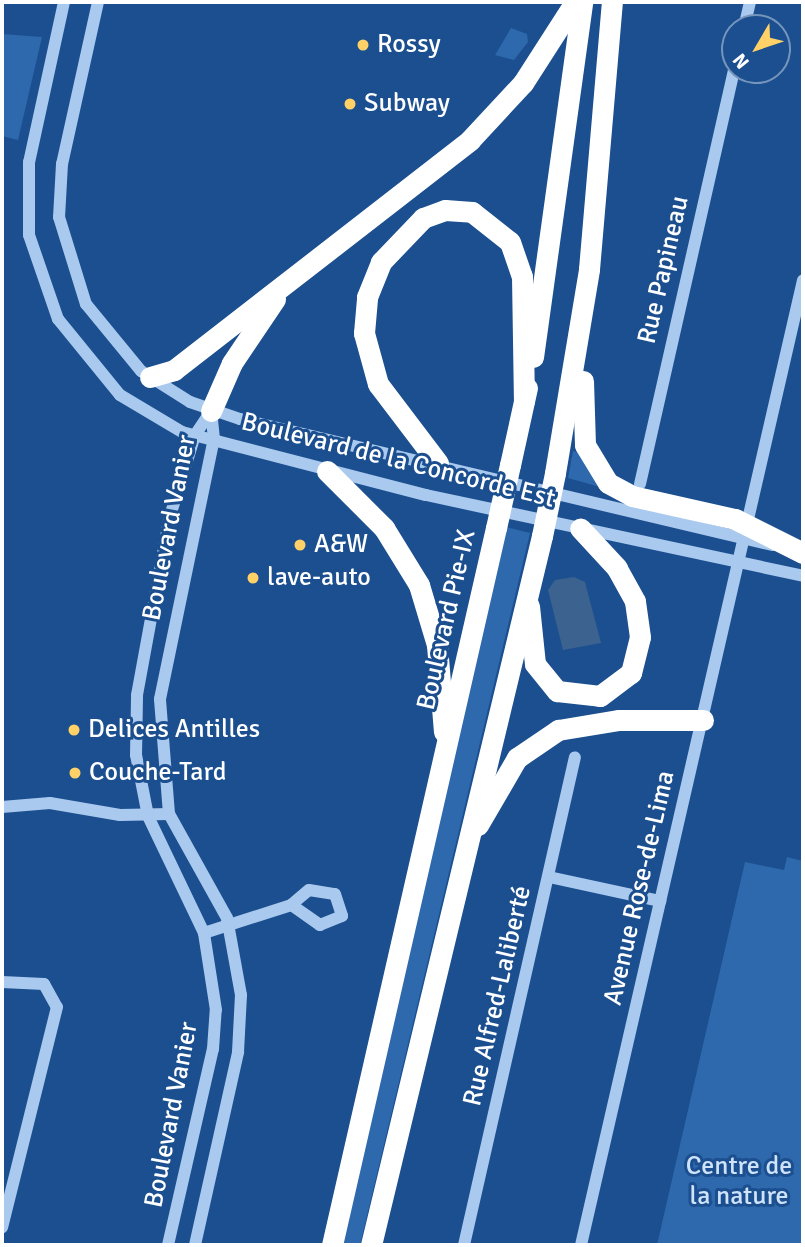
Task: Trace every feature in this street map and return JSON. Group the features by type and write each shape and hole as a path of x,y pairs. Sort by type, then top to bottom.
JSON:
{"highway":[{"path":"150,377 174,370 280,291 482,130 523,83 575,2"},
{"name":"Boulevard Pie-IX","path":"332,1245 524,401 563,173 582,2"},
{"path":"371,1245 461,858 542,536 555,473 583,319 612,2"},
{"path":"438,463 381,389 364,333 368,297 381,262 423,218 445,210 472,212 510,242 522,276 524,401"},
{"path":"211,411 232,363 280,291"},
{"path":"583,319 584,438 599,475 632,496 803,553"},
{"path":"327,471 389,534 424,596 439,657 445,755"},
{"path":"528,593 533,655 548,683 584,699 626,680 640,644 635,601 617,568 580,528"},
{"path":"461,858 502,777 545,736 601,722 703,720"}],"street":[{"name":"Boulevard de la Concorde Est","path":"64,2 28,176 29,235 40,278 66,332 102,379 154,419 195,435 327,471 803,576"},
{"name":"Boulevard de la Concorde Est","path":"98,2 62,164 59,217 86,304 116,346 150,377 211,411 743,531"},
{"name":"Rue Papineau","path":"640,484 731,84"},
{"name":"Avenue Rose-de-Lima","path":"581,1245 703,720 743,531 803,281"},
{"name":"Boulevard Vanier","path":"168,1245 213,1049 216,1010 204,933 148,816 136,755 137,695 150,602 195,435 211,411"},
{"name":"Boulevard Vanier","path":"195,1245 238,1052 241,995 229,924 169,814 160,699 215,439 211,411"},
{"name":"Rue Alfred-Laliberté","path":"464,1245 575,757"},
{"path":"2,807 66,803 148,816 169,814"},
{"path":"549,877 660,901"},
{"path":"204,933 291,905"},
{"path":"2,982 44,984 57,1007 2,1227"}],"green space":[{"path":"511,28 527,34 528,42 514,60 495,55"},
{"path":"2,34 42,37 18,140 2,136"},
{"path":"573,451 581,453 600,487 568,478"},
{"path":"506,527 530,533 360,1245 342,1245"},
{"name":"Centre de la nature","path":"787,857 803,861 803,1245 657,1245 745,862 784,870"}],"shaded area":[{"path":"574,577 585,582 601,643 563,650 548,590 555,580"}],"place":[{"name":"Rossy","path":"363,45"},
{"name":"Subway","path":"350,104"},
{"name":"A&W","path":"300,545"},
{"name":"lave-auto","path":"253,578"},
{"name":"Delices Antilles","path":"74,730"},
{"name":"Couche-Tard","path":"75,773"}]}
